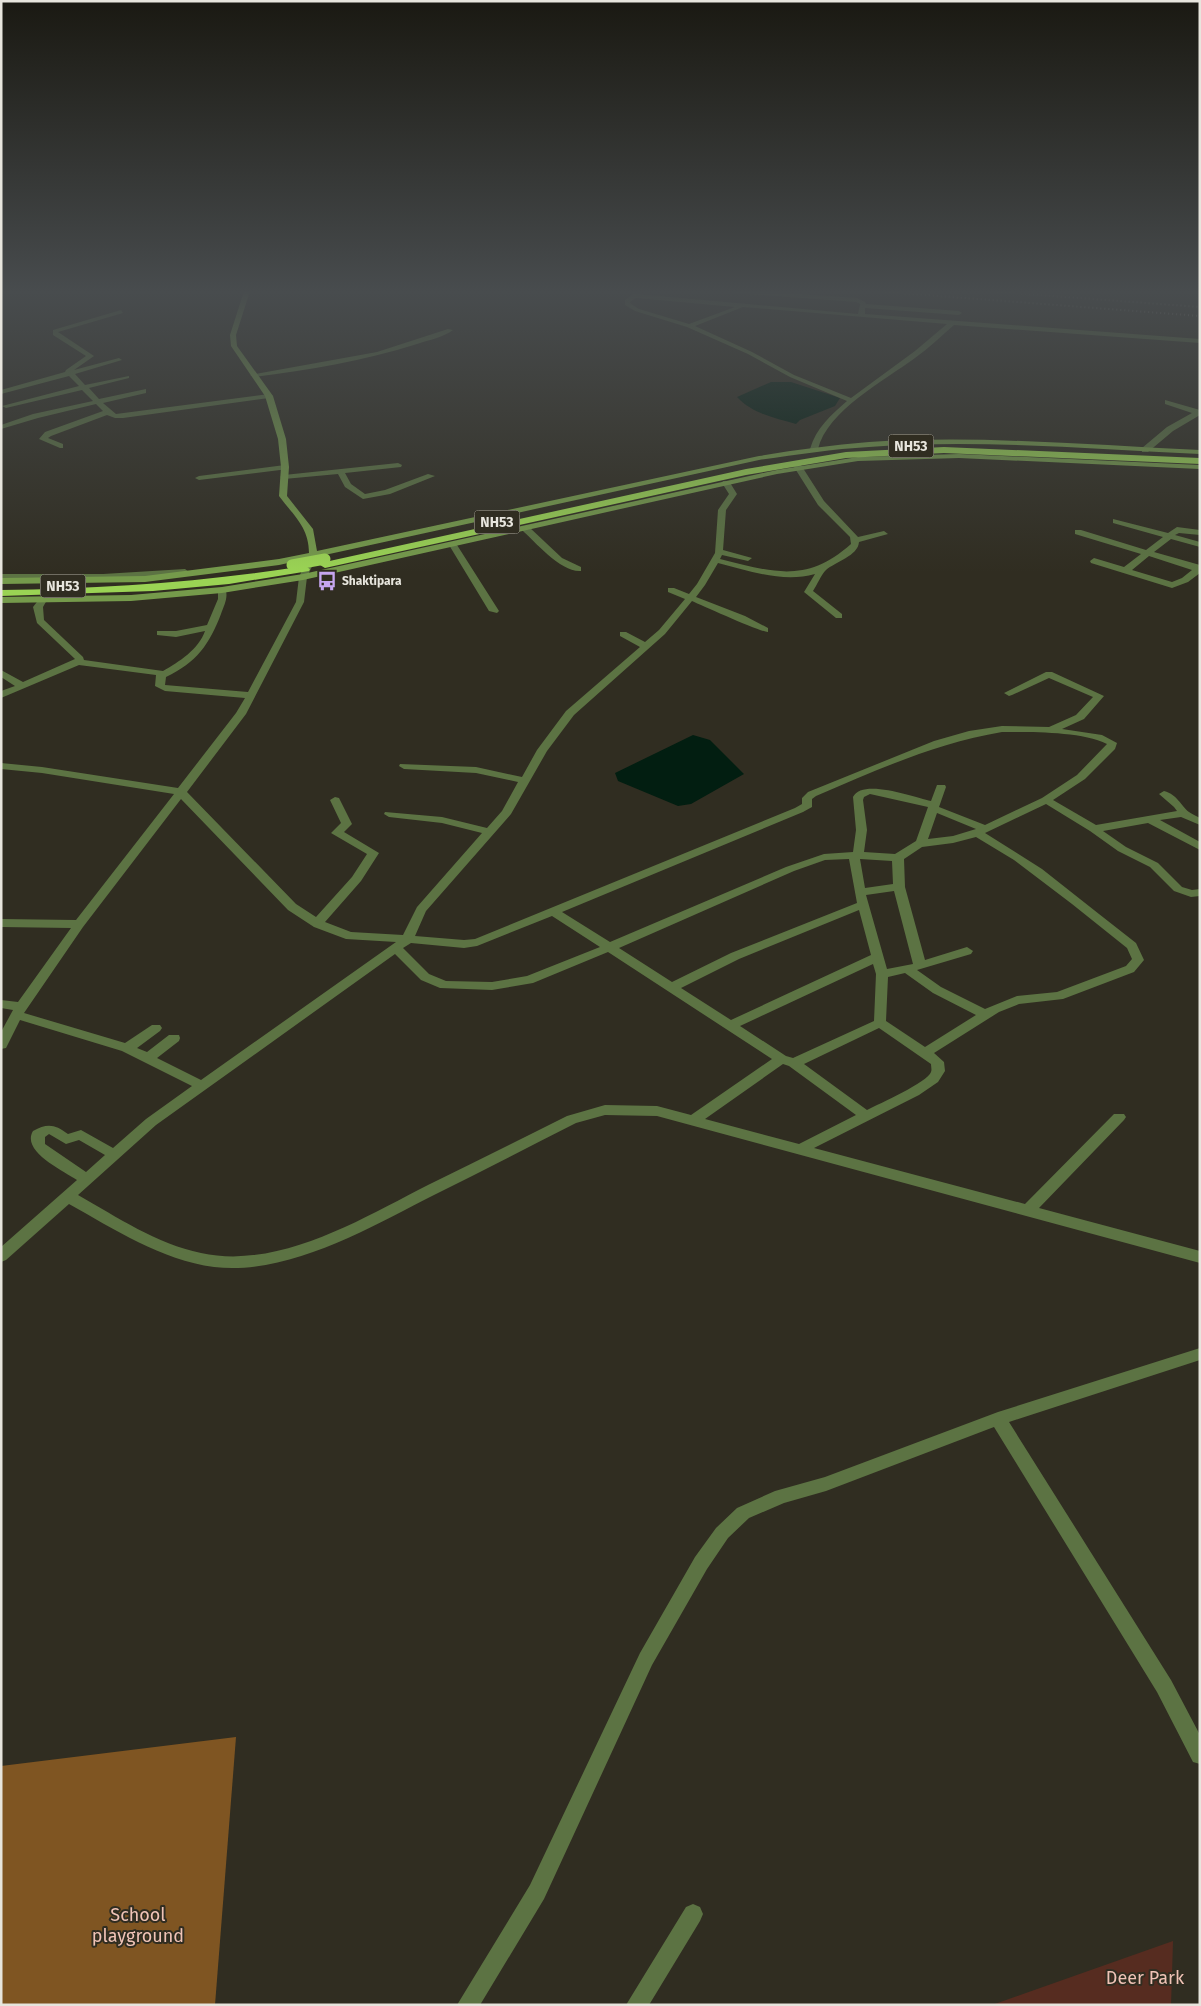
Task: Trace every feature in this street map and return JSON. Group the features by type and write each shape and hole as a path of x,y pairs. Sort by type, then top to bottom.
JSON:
{"highway":[{"name":"NH53","path":"1,593 239,580 324,565 792,458 885,447 1015,448 1200,457"},
{"name":"NH53","path":"630,495 795,462 896,450 984,451 1200,461"},
{"name":"NH53","path":"1,587 124,587"}],"main road":[{"path":"261,385 269,396 282,439 285,467 284,496 310,528 314,541 313,555"},
{"path":"1,581 109,580 198,573 313,555 759,458 814,449 885,442 956,441 1200,452"},
{"path":"1,600 131,598 222,590 303,577 726,483 798,468 858,459 936,455 1200,467"}],"street":[{"path":"1,392 27,385"},
{"path":"6,406 88,385"},
{"path":"813,385 851,400"},
{"path":"814,449 814,440 822,430 851,400 873,385"},
{"path":"82,386 108,412 115,416 269,396"},
{"path":"1,427 98,400 143,391"},
{"path":"1168,402 1199,413"},
{"path":"60,446 43,439 48,434 108,412"},
{"path":"1145,450 1170,429 1199,413"},
{"path":"284,478 398,465"},
{"path":"199,478 285,467"},
{"path":"717,556 769,574 804,574 821,571 832,566 850,551 855,540 854,536 821,503 798,468"},
{"path":"340,471 348,485 363,497 387,492 431,476"},
{"path":"1,1256 151,1122 407,940 421,910 507,812 542,750 570,713 662,632 701,585 717,556 722,510 733,494 726,483"},
{"path":"1116,521 1200,546"},
{"path":"525,528 559,560 578,570"},
{"path":"1125,571 1168,536 1182,529 1200,533"},
{"path":"1078,532 1199,568"},
{"path":"855,540 884,534"},
{"path":"452,545 494,611"},
{"path":"1,1045 19,1011 79,924 240,714 300,602 303,577 313,555"},
{"path":"717,556 748,558"},
{"path":"1094,561 1172,585 1185,580 1199,568"},
{"path":"821,571 808,592 839,616"},
{"path":"1,577 103,577 198,573"},
{"path":"161,676 173,670 210,635 222,599 222,590"},
{"path":"671,590 766,630"},
{"path":"43,600 38,607 40,621 80,659 78,662"},
{"path":"160,633 176,634 211,628"},
{"path":"623,634 646,646"},
{"path":"1,695 78,662 153,672 161,676"},
{"path":"1,673 22,686"},
{"path":"1009,693 1049,674 1099,696 1080,717 1053,729"},
{"path":"161,676 160,686 165,688 250,696"},
{"path":"1,766 42,770 181,792 292,907 318,924 350,936 469,944 799,810 808,802 807,797 812,794 921,748 957,736 994,729 1026,727 1053,729 1107,740 1112,746 1081,778 1046,800 980,831 949,840 920,842 913,845 898,858 856,856 824,858 790,869 610,947 528,980 483,986 444,984 425,977 396,949"},
{"path":"404,766 476,770 526,781"},
{"path":"920,842 941,787"},
{"path":"880,1022 882,974 862,898 856,856 862,835 862,821 857,800 859,795 868,790 933,807 980,831 1132,946 1138,960 1130,969 1059,996 1017,1000 986,1015 926,1053"},
{"path":"1164,794 1179,804 1183,813 1200,822"},
{"path":"318,924 323,915 357,880 373,853 337,833 347,824 335,800"},
{"path":"1046,800 1094,828 1122,849 1154,865 1178,889 1191,894 1200,892"},
{"path":"1094,828 1151,820 1183,813"},
{"path":"389,814 442,820 490,832"},
{"path":"1151,820 1200,847"},
{"path":"898,858 899,887 920,966"},
{"path":"672,987 862,898 899,887"},
{"path":"553,911 730,1024 781,1059 794,1063 866,1116"},
{"path":"1,923 79,924"},
{"path":"882,974 920,966 967,951"},
{"path":"730,1024 878,957"},
{"path":"907,969 937,990 986,1015"},
{"path":"1,1004 127,1048 202,1086"},
{"path":"801,1149 914,1092 933,1079 938,1071 937,1062 880,1022"},
{"path":"794,1063 880,1022"},
{"path":"127,1048 156,1028"},
{"path":"148,1058 174,1038"},
{"path":"694,1120 781,1059"},
{"path":"69,1197 179,1253 223,1262 285,1255 338,1237 572,1119 604,1110 657,1111 1200,1257"},
{"path":"1027,1210 1119,1117"},
{"path":"87,1180 39,1147 37,1142 38,1134 46,1129 55,1131 66,1139 81,1135 115,1155"},
{"path":"468,2005 536,1892 646,1659 701,1563 722,1533 742,1513 781,1496 826,1484 998,1419 1200,1354"},
{"path":"998,1419 1164,1686 1200,1755"},
{"path":"637,2005 692,1914"}],"green space":[{"name":"Deer Park","path":"1173,1941 1171,2005 992,2005"}],"shaded area":[{"path":"765,385 799,385 840,398 835,406 800,420 796,424 750,408 737,397"},
{"path":"693,735 710,740 744,774 691,804 678,806 618,781 615,773"}],"building":[{"path":"236,1737 215,2005 1,2005 1,1766"}],"place":[{"name":"Shaktipara","path":"327,581"}],"park label":[{"name":"School playground","path":"138,1925"}]}
